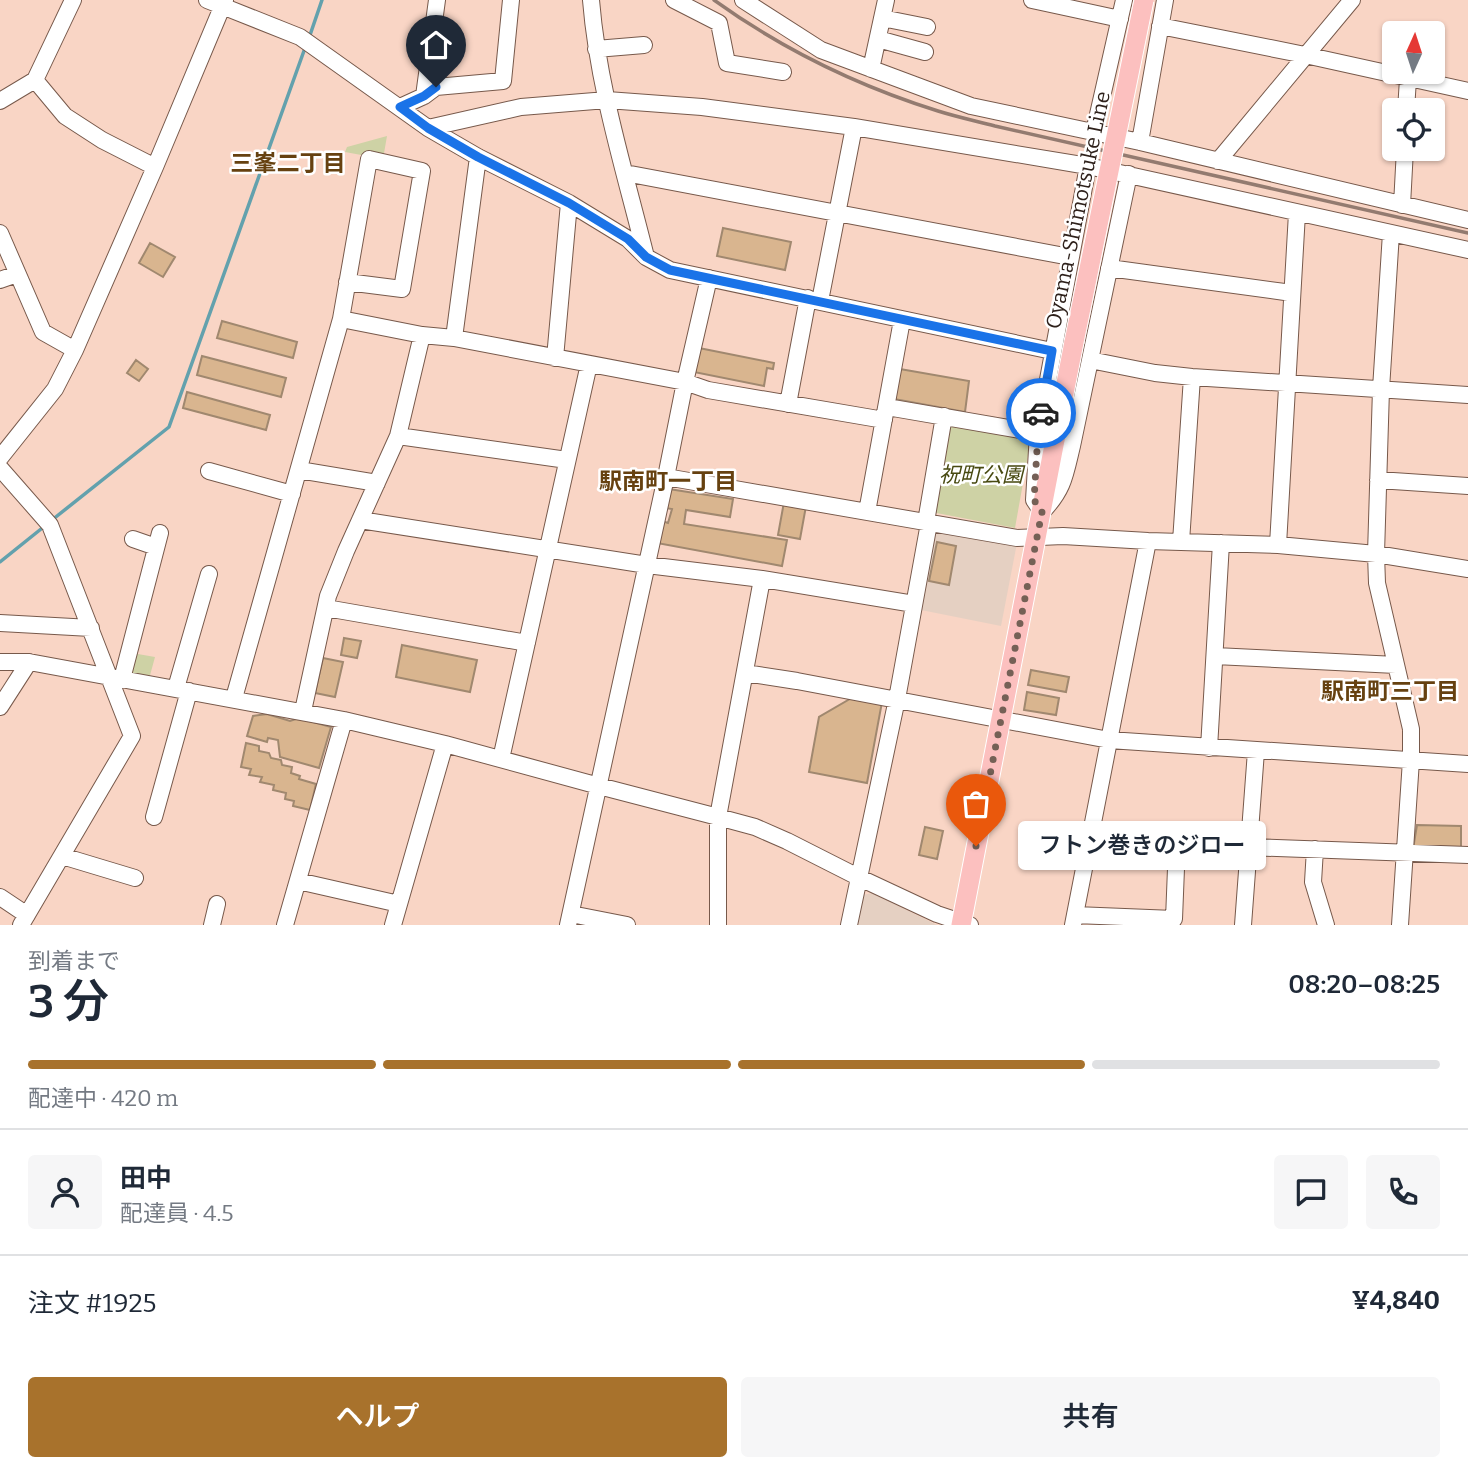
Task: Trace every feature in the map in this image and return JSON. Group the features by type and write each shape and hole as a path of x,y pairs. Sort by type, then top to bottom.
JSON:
{"main road":[{"name":"Oyama-Shimotsuke Line","path":"964,924 1074,342 1144,0"}],"street":[{"path":"0,102 35,80 73,0"},
{"path":"424,96 437,0"},
{"path":"400,107 436,87 503,81 511,0"},
{"path":"591,0 596,49 646,257"},
{"path":"674,0 719,23 727,63 783,72"},
{"path":"871,69 886,0"},
{"path":"1032,0 1120,19"},
{"path":"1094,132 1124,0"},
{"path":"1140,142 1165,0"},
{"path":"1218,161 1352,0"},
{"path":"746,1 821,50 971,106 1140,142 1468,220"},
{"path":"0,458 55,388 75,350 155,167 218,2 306,41 428,128 478,157 569,203 628,239 646,257 670,270 1052,351"},
{"path":"882,18 927,27"},
{"path":"1160,26 1382,73"},
{"path":"878,39 925,52"},
{"path":"596,49 644,45"},
{"path":"35,80 65,116 102,140 155,167"},
{"path":"1433,84 1468,91"},
{"path":"428,128 521,107 607,100 702,107 854,127 1088,166 1468,250"},
{"path":"788,404 838,214 854,127"},
{"path":"454,338 478,157"},
{"path":"234,698 341,319 347,282 369,159 422,171 402,289 347,282"},
{"path":"1402,205 1404,161"},
{"path":"1088,166 1038,433 1034,500 1042,512 1056,498 1064,479 1129,174"},
{"path":"625,173 1070,257"},
{"path":"555,358 569,203"},
{"path":"1278,545 1297,213"},
{"path":"0,233 43,332 75,350"},
{"path":"1391,233 1381,389 1376,554 1377,583 1411,729 1400,925"},
{"path":"1109,268 1292,293"},
{"path":"0,281 17,274"},
{"path":"627,925 570,919 709,278"},
{"path":"341,319 422,335 454,338 788,404 944,416 1038,433"},
{"path":"867,512 902,320"},
{"path":"303,711 328,596 398,436 422,335"},
{"path":"1090,360 1155,373 1192,377 1468,395"},
{"path":"502,759 589,364"},
{"path":"1181,542 1192,377"},
{"path":"849,925 897,699 929,523 927,516 944,416"},
{"path":"398,436 567,460"},
{"path":"0,468 49,526 91,628 116,678 132,736 24,920 0,897"},
{"path":"299,470 377,483"},
{"path":"209,471 292,494"},
{"path":"666,477 1017,538 1063,536 1278,545 1376,554 1468,569"},
{"path":"1378,480 1468,486"},
{"path":"360,520 914,604"},
{"path":"116,678 158,540 133,539"},
{"path":"1148,541 1074,920 1174,919 1177,843"},
{"path":"1209,748 1221,543"},
{"path":"154,817 209,573"},
{"path":"718,925 718,817 762,579"},
{"path":"326,608 527,643"},
{"path":"0,623 91,628"},
{"path":"1215,656 1396,665"},
{"path":"0,662 29,662 303,711 445,744 755,827 937,914 964,924"},
{"path":"0,707 29,662"},
{"path":"745,673 1109,740 1468,764"},
{"path":"285,925 344,720"},
{"path":"393,925 445,744"},
{"path":"1243,925 1256,751"},
{"path":"1090,839 1468,855"},
{"path":"1315,849 1313,882 1326,925"},
{"path":"62,856 135,878"},
{"path":"298,881 399,904"},
{"path":"212,925 217,904"}],"shaded area":[{"path":"937,528 1017,543 1001,626 921,610"},
{"path":"872,893 937,925 853,925 859,896"}],"green space":[{"path":"387,136 383,159 345,152 347,147"},
{"name":"祝町公園","path":"948,424 1031,438 1015,528 931,512"},
{"path":"132,653 155,657 149,679 127,674"}],"building":[{"path":"723,228 791,242 785,270 717,256"},
{"path":"150,243 175,257 163,277 139,263"},
{"path":"222,321 297,342 293,358 217,338"},
{"path":"699,348 774,363 773,369 767,368 764,386 694,372"},
{"path":"202,356 286,378 281,397 197,375"},
{"path":"136,360 148,369 139,381 127,373"},
{"path":"900,369 969,381 965,412 894,399"},
{"path":"187,392 270,415 266,430 183,408"},
{"path":"669,489 733,499 730,517 686,510 684,524 787,540 782,566 657,543 662,521 668,523 672,509 665,508"},
{"path":"784,502 806,506 800,539 778,535"},
{"path":"937,542 956,546 949,585 929,581"},
{"path":"344,638 361,641 357,658 341,655"},
{"path":"402,645 477,660 470,692 396,677"},
{"path":"323,658 343,662 335,697 315,693"},
{"path":"1031,670 1069,677 1066,692 1028,685"},
{"path":"1027,692 1059,698 1056,715 1024,710"},
{"path":"855,696 882,702 867,783 809,772 819,717"},
{"path":"267,714 290,721 299,718 331,727 319,768 280,757 278,740 268,738 267,742 247,736 253,716"},
{"path":"246,743 259,746 259,751 281,760 282,765 292,767 291,773 300,776 299,779 316,784 310,810 293,806 294,801 285,799 286,793 273,790 274,785 260,782 262,777 249,775 251,769 241,767"},
{"path":"1417,825 1461,826 1461,852 1413,849"},
{"path":"925,827 943,831 937,859 919,855"}],"waterway":[{"path":"309,38 322,0"},
{"path":"52,520 169,427 305,48"},
{"path":"0,562 46,525"}],"railway":[{"path":"714,0 766,34 850,78 938,111 1468,233"}],"way so far":[{"path":"976,846 1042,512 1034,500 1041,413"}],"place":[{"name":"フトン巻きのジロー","path":"976,846"}],"district":[{"name":"三峯二丁目","path":"288,163"},
{"name":"駅南町一丁目","path":"668,481"},
{"name":"駅南町三丁目","path":"1390,691"}],"route":[{"path":"436,87 400,107 428,128 478,157 569,203 628,239 646,257 670,270 1052,351 1041,413"}]}
